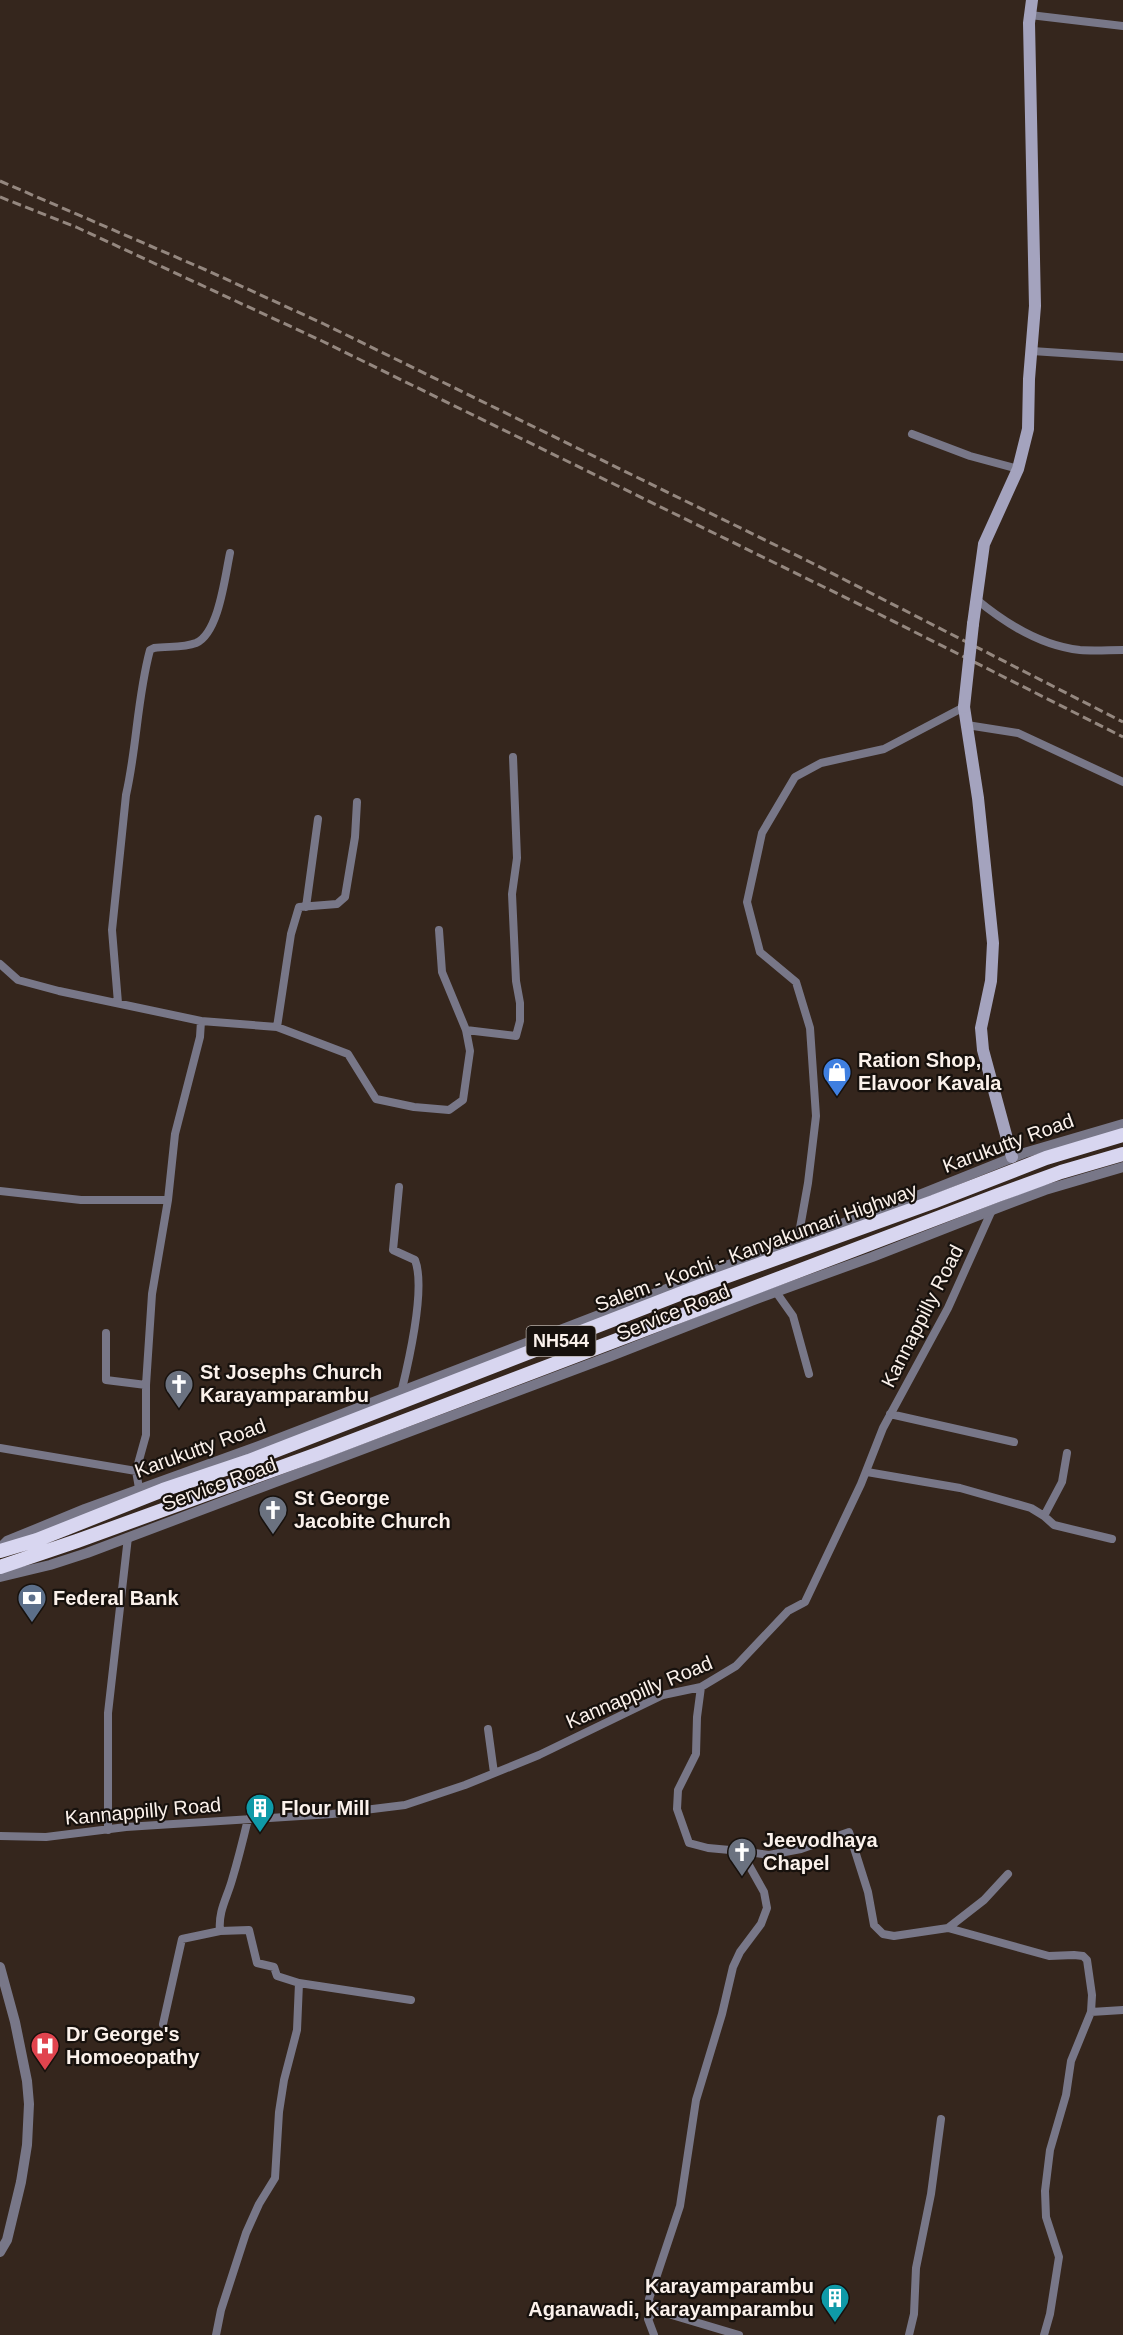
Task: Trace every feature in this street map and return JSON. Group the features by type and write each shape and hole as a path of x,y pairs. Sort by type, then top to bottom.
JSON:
{"highway":[{"name":"Salem - Kochi - Kanyakumari Highway","path":"0,1550 37,1540 163,1490 249,1461 700,1286 912,1210 1013,1164 1046,1158 1123,1136"},
{"name":"Salem - Kochi - Kanyakumari Highway","path":"0,1567 77,1542 310,1457 1060,1172 1123,1154"},
{"path":"992,1210 998,1195"}],"main road":[{"path":"1013,1164 983,1050 981,1028 991,981 993,943 978,798 964,707 984,544 1017,469 1028,429 1035,306 1030,15 1032,0"}],"street":[{"path":"1030,15 1123,26"},
{"path":"1032,351 1123,357"},
{"path":"912,434 970,456 1017,469"},
{"path":"118,1004 112,930 126,795 131,775 144,673 150,650 198,642 207,634 215,621 230,553"},
{"path":"976,599 1003,621 1043,641 1079,650 1123,650"},
{"path":"798,1239 816,1116 810,1028 796,982 760,952 747,903 762,833 795,777 821,763 884,749 964,707"},
{"path":"967,725 1018,733 1123,782"},
{"path":"466,1030 516,1036 520,1021 512,894 517,858 513,757"},
{"path":"277,1027 291,934 299,907 337,904 345,897 355,837 357,802"},
{"path":"306,907 318,819"},
{"path":"0,964 18,980 118,1004 201,1021 277,1027 348,1054 376,1099 414,1107 449,1110 463,1100 470,1051 466,1030 442,972 439,930"},
{"path":"139,1488 136,1471 146,1435 146,1385 152,1294 168,1200 175,1134 200,1037 201,1021"},
{"name":"Karukutty Road","path":"0,1550 7,1542 139,1488 267,1443 402,1389 798,1239 1013,1164 1085,1134 1123,1124"},
{"name":"Service Road","path":"0,1576 50,1565 128,1537 1045,1190 1123,1167"},
{"path":"399,1187 393,1250 416,1260 418,1283 413,1344 402,1389"},
{"path":"0,1191 81,1200 168,1200"},
{"name":"Kannappilly Road","path":"0,1836 45,1837 108,1830 332,1814 405,1805 539,1755 663,1695 702,1688 736,1666 788,1611 805,1602 867,1472 882,1428 948,1308 992,1210"},
{"path":"776,1292 793,1316 809,1374"},
{"path":"106,1333 106,1380 146,1385"},
{"path":"890,1414 1014,1442"},
{"path":"0,1448 136,1471"},
{"path":"1044,1516 1062,1482 1067,1453"},
{"path":"867,1472 960,1488 1031,1508 1054,1525 1112,1539"},
{"path":"108,1830 108,1713 128,1537"},
{"path":"702,1688 697,1717 696,1754 678,1790 677,1809 689,1843 708,1848 769,1855 801,1849 849,1832 868,1892 874,1925 883,1934 894,1936 948,1928 1049,1956 1083,1956 1088,1960 1091,2012 1071,2061 1066,2095 1050,2150 1046,2181 1046,2217 1059,2257 1044,2335"},
{"path":"488,1729 494,1773"},
{"path":"220,1931 219,1920 222,1906 240,1855 248,1819"},
{"path":"739,2335 655,2310 651,2306 650,2294 666,2255 680,2206 696,2100 736,1959 765,1916 764,1892 741,1851"},
{"path":"948,1928 984,1900 1008,1874"},
{"path":"163,2024 182,1939 220,1931 249,1930 252,1933 257,1962 274,1967 277,1976 299,1983 411,2000"},
{"path":"0,1967 4,1994 27,2081 29,2104 27,2145 21,2182 7,2240 0,2252"},
{"path":"216,2335 221,2310 246,2233 275,2178 279,2112 284,2080 297,2030 299,1983"},
{"path":"1091,2012 1123,2010"},
{"path":"909,2335 914,2314 916,2268 932,2194 941,2119"},
{"path":"654,2335 648,2319 655,2310"}],"railway":[{"path":"0,181 324,324 810,562 1123,722"},
{"path":"0,197 76,227 322,341 877,613 1123,737"}],"place":[{"name":"Ration Shop, Elavoor Kavala","path":"837,1098"},
{"name":"St Josephs Church Karayamparambu","path":"179,1410"},
{"name":"St George Jacobite Church","path":"273,1536"},
{"name":"Federal Bank","path":"32,1624"},
{"name":"Flour Mill","path":"260,1834"},
{"name":"Jeevodhaya Chapel","path":"742,1878"},
{"name":"Dr George's Homoeopathy","path":"45,2072"},
{"name":"Karayamparambu Aganawadi, Karayamparambu","path":"835,2324"}]}
